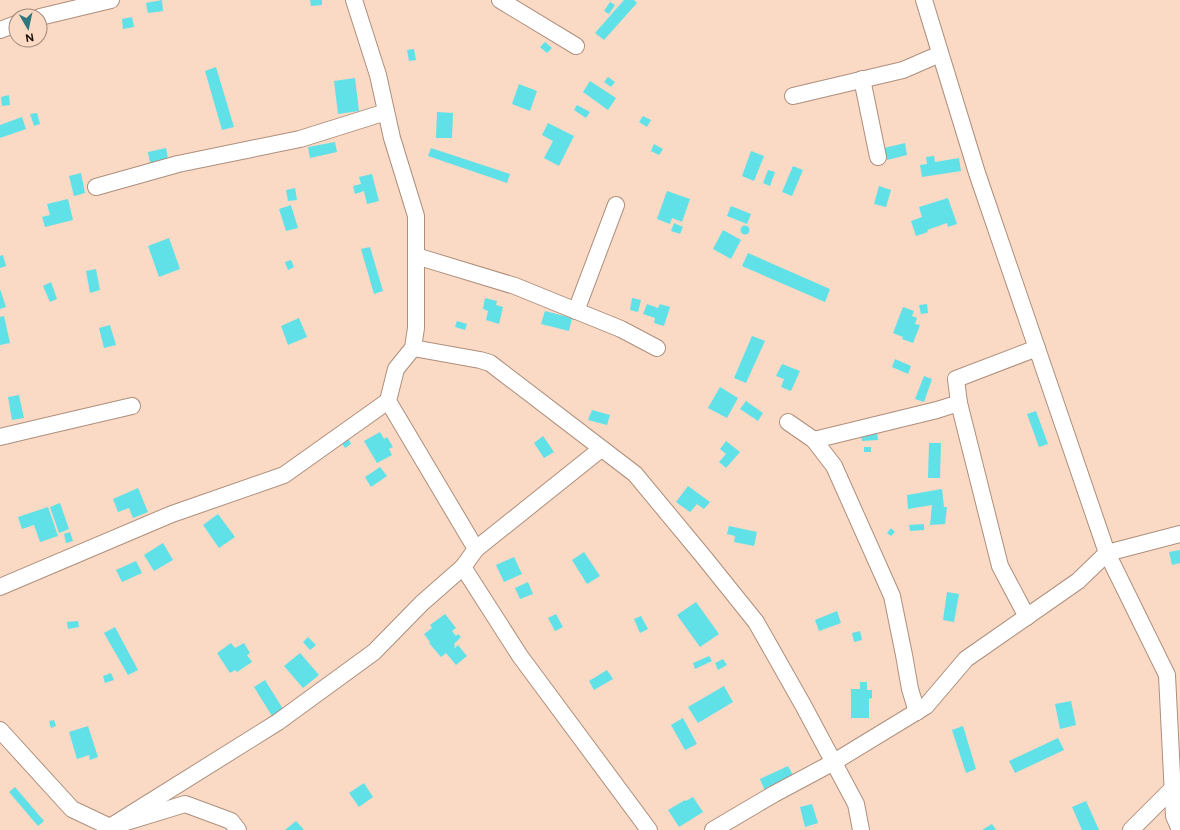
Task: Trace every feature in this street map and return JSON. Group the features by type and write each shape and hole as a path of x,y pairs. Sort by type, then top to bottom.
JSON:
{"street":[{"path":"48,15 111,0"},
{"path":"0,587 172,514 284,475 388,402 396,369 413,348 416,328 416,216 386,112 378,76 354,0"},
{"path":"500,0 576,46"},
{"path":"924,0 977,173 1107,553 1167,675 1177,786 1174,816 1180,830"},
{"path":"793,96 904,70 940,54"},
{"path":"862,79 878,157"},
{"path":"96,187 178,164 300,139 386,112"},
{"path":"576,311 616,205"},
{"path":"416,256 515,286 621,329 657,348"},
{"path":"413,348 490,363 635,474 756,622 856,804 861,830"},
{"path":"1027,617 1000,566 959,403 956,379 1037,348"},
{"path":"388,402 476,549"},
{"path":"814,440 937,410 959,403"},
{"path":"0,438 42,426 132,406"},
{"path":"788,422 814,440 834,466 892,596 910,689 917,712"},
{"path":"111,828 278,722 374,652 422,602 464,567 476,549 601,449"},
{"path":"713,830 774,794 834,762 926,706 966,659 1078,581 1107,553 1180,534"},
{"path":"464,567 520,656 649,830"},
{"path":"0,730 72,809 111,828 185,804 231,821 238,830"},
{"path":"1131,830 1177,786"}],"building":[{"path":"162,0 163,11 148,13 146,3"},
{"path":"310,0 322,0 322,5 311,6"},
{"path":"624,0 634,0 637,3 604,40 595,33"},
{"path":"610,2 615,5 609,14 604,11"},
{"path":"132,17 134,27 123,29 122,19"},
{"path":"545,42 552,48 547,53 540,47"},
{"path":"414,49 416,60 409,61 407,50"},
{"path":"216,67 234,127 222,130 205,71"},
{"path":"608,77 615,82 611,87 604,82"},
{"path":"355,78 359,111 338,114 334,81"},
{"path":"590,81 616,98 608,110 583,92"},
{"path":"519,84 537,91 530,111 512,104"},
{"path":"9,95 10,105 2,106 1,97"},
{"path":"577,105 590,112 586,118 574,110"},
{"path":"437,112 453,113 452,138 436,138"},
{"path":"37,113 40,124 34,126 30,114"},
{"path":"643,116 651,120 647,127 639,122"},
{"path":"22,117 26,129 0,138 0,125"},
{"path":"548,123 574,136 559,166 544,158 553,141 542,135"},
{"path":"335,142 337,152 310,158 308,147"},
{"path":"905,143 907,155 887,160 884,148"},
{"path":"654,144 663,149 659,155 651,151"},
{"path":"166,148 168,159 150,163 148,152"},
{"path":"431,148 510,174 507,183 428,156"},
{"path":"751,151 764,156 754,181 742,176"},
{"path":"934,156 935,162 959,158 961,171 922,177 920,165 927,164 926,157"},
{"path":"793,166 803,170 792,196 782,192"},
{"path":"768,170 775,172 770,186 763,183"},
{"path":"81,173 85,193 74,196 69,176"},
{"path":"372,174 379,201 367,204 364,191 355,194 353,186 361,184 359,177"},
{"path":"879,186 891,190 886,207 874,204"},
{"path":"295,188 297,200 288,201 286,190"},
{"path":"667,191 690,199 682,222 672,218 670,224 657,219"},
{"path":"948,198 957,224 948,227 947,223 927,230 928,232 916,236 911,221 922,217 919,207"},
{"path":"68,199 73,220 45,227 42,217 50,215 47,204"},
{"path":"291,205 298,228 286,231 279,209"},
{"path":"731,206 751,214 747,224 727,216"},
{"path":"674,223 683,227 680,234 671,231"},
{"path":"745,225 750,230 745,235 740,230"},
{"path":"723,230 741,240 731,259 713,249"},
{"path":"169,238 180,269 159,277 148,246"},
{"path":"370,247 383,291 374,294 361,249"},
{"path":"748,253 830,289 825,302 742,266"},
{"path":"3,255 6,266 0,268 0,256"},
{"path":"291,260 294,267 288,270 285,262"},
{"path":"96,269 100,290 90,293 86,271"},
{"path":"51,282 57,299 50,302 43,286"},
{"path":"0,289 6,307 0,309"},
{"path":"485,298 497,301 496,305 503,307 499,324 486,320 488,311 483,309"},
{"path":"632,298 641,300 638,312 630,310"},
{"path":"647,304 658,308 660,304 670,307 664,326 654,323 655,318 643,314"},
{"path":"927,304 928,313 921,314 919,305"},
{"path":"903,307 914,311 912,316 917,318 915,324 920,325 913,343 902,339 903,337 893,333"},
{"path":"545,311 572,318 569,331 541,324"},
{"path":"4,316 10,343 0,345 0,317"},
{"path":"299,318 307,337 288,345 281,326"},
{"path":"457,321 467,324 465,330 455,327"},
{"path":"110,325 116,345 104,348 99,328"},
{"path":"752,336 765,341 746,383 734,378"},
{"path":"895,359 911,366 908,374 892,367"},
{"path":"782,364 800,371 791,391 781,387 784,379 776,376"},
{"path":"924,376 932,379 924,402 915,399"},
{"path":"720,387 738,398 727,418 708,408"},
{"path":"19,395 24,418 12,420 8,397"},
{"path":"746,401 763,413 758,421 740,409"},
{"path":"592,410 610,415 607,425 588,420"},
{"path":"1036,411 1048,444 1039,447 1027,414"},
{"path":"380,432 384,439 387,437 393,447 389,449 392,455 377,463 364,441"},
{"path":"877,433 878,440 862,441 861,434"},
{"path":"347,436 351,444 345,448 340,440"},
{"path":"543,436 554,452 544,458 534,443"},
{"path":"726,441 740,452 726,468 719,462 726,454 720,449"},
{"path":"929,443 941,443 940,478 928,478"},
{"path":"864,447 871,447 871,452 864,452"},
{"path":"380,467 387,476 371,487 365,477"},
{"path":"688,486 710,502 704,509 697,504 690,512 676,502"},
{"path":"138,488 148,512 133,518 129,508 118,512 113,499"},
{"path":"942,489 944,507 947,507 945,524 930,525 932,505 908,509 907,495"},
{"path":"60,503 69,529 59,533 50,507"},
{"path":"48,507 58,536 40,542 34,525 22,529 18,517"},
{"path":"218,514 235,537 219,548 203,525"},
{"path":"924,524 924,530 910,531 909,525"},
{"path":"729,526 757,532 754,546 734,542 735,536 727,534"},
{"path":"891,528 895,532 891,536 887,533"},
{"path":"70,532 73,541 66,543 64,534"},
{"path":"163,543 173,560 154,571 144,555"},
{"path":"1180,550 1180,563 1172,565 1169,552"},
{"path":"584,552 600,576 587,584 572,560"},
{"path":"514,557 522,574 504,582 496,565"},
{"path":"136,561 142,573 122,582 116,570"},
{"path":"528,582 533,594 520,599 515,588"},
{"path":"947,592 959,594 954,622 943,620"},
{"path":"696,602 719,634 700,647 677,615"},
{"path":"837,611 841,623 819,631 815,620"},
{"path":"445,614 456,628 452,631 456,636 458,634 461,637 454,644 454,647 455,648 458,645 467,656 456,665 446,653 441,657 429,643 430,642 424,634 432,628 430,625"},
{"path":"556,614 563,627 555,631 548,618"},
{"path":"641,616 648,629 640,633 634,619"},
{"path":"78,621 79,627 68,629 67,622"},
{"path":"115,627 138,670 128,675 104,633"},
{"path":"860,631 862,640 854,642 852,633"},
{"path":"308,637 316,645 310,650 303,642"},
{"path":"231,643 235,648 244,643 250,653 247,655 252,662 237,672 235,670 230,673 217,653"},
{"path":"300,653 319,675 303,688 284,666"},
{"path":"709,656 712,661 695,669 693,663"},
{"path":"723,659 727,665 718,670 715,663"},
{"path":"607,670 613,679 594,690 589,681"},
{"path":"111,673 114,680 105,683 103,676"},
{"path":"265,680 283,709 272,716 254,687"},
{"path":"860,682 867,682 867,690 872,690 872,698 869,699 869,718 851,718 851,689 860,689"},
{"path":"724,686 733,702 698,723 688,707"},
{"path":"1071,701 1076,725 1060,729 1055,704"},
{"path":"683,718 697,744 685,750 671,725"},
{"path":"54,720 56,726 51,728 49,721"},
{"path":"88,726 98,757 90,760 89,755 77,759 69,732"},
{"path":"963,726 976,769 966,773 952,730"},
{"path":"1058,738 1064,750 1015,773 1009,761"},
{"path":"788,766 794,777 765,791 760,779"},
{"path":"364,783 373,797 359,807 349,793"},
{"path":"15,787 44,821 38,826 9,792"},
{"path":"693,797 703,812 679,827 668,810"},
{"path":"1086,801 1099,830 1082,830 1072,807"},
{"path":"812,804 818,823 805,827 800,807"},
{"path":"296,821 304,830 285,830"},
{"path":"992,824 996,830 982,830"}]}
